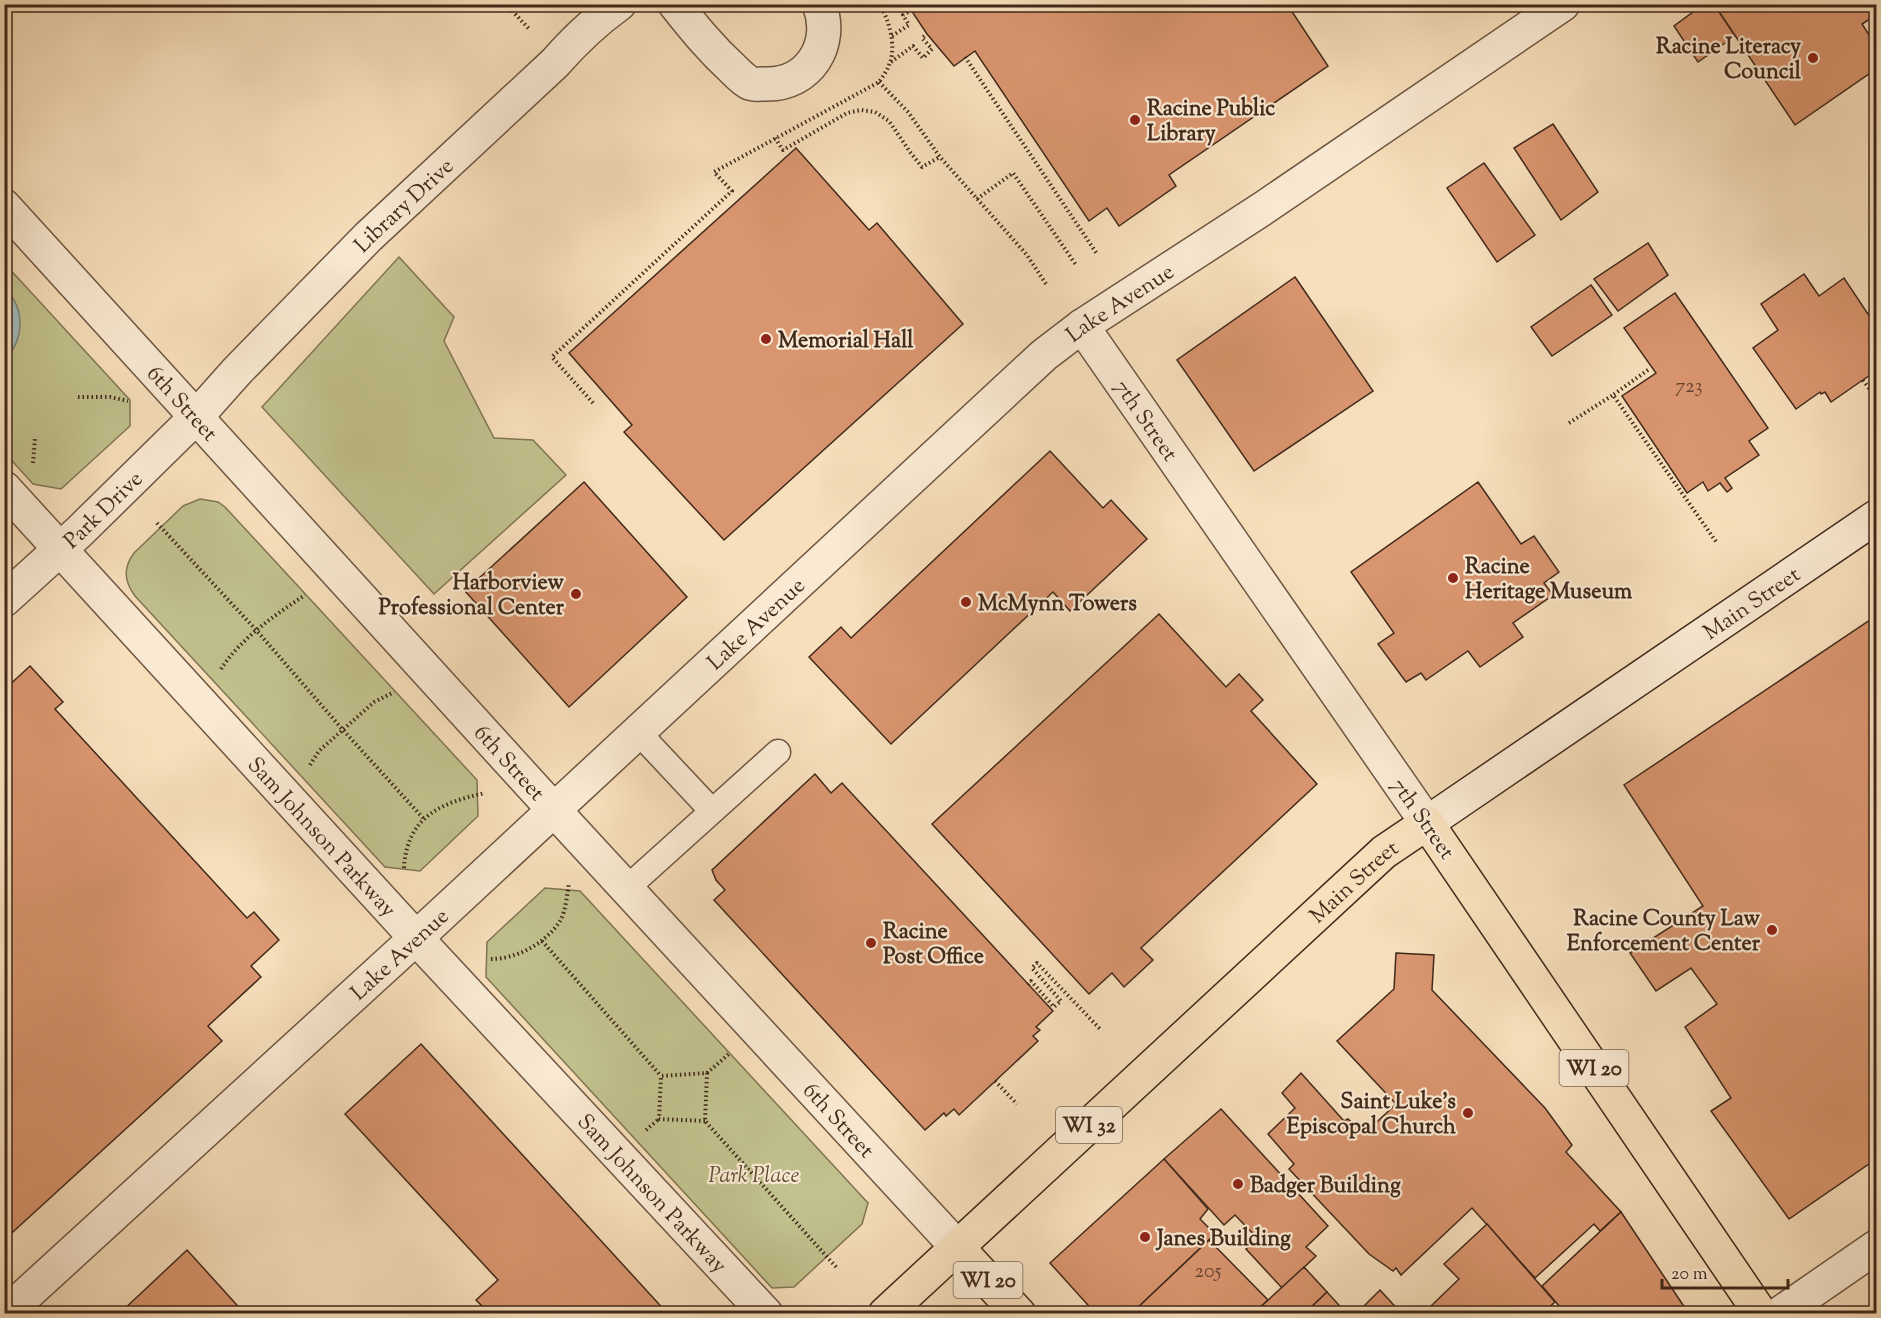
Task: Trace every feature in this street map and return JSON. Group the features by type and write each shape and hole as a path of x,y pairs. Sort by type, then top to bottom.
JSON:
{"main road":[{"name":"Main Street","path":"885,1314 1382,854 1426,823"},
{"name":"7th Street","path":"1426,823 1761,1314"},
{"name":"6th Street","path":"957,1246 1019,1314"}],"street":[{"name":"Library Drive","path":"197,416 238,369 368,237 555,63 591,24 619,4"},
{"path":"675,4 712,51 750,84 777,84 801,75 818,56 824,35 823,14 819,4"},
{"name":"Lake Avenue","path":"5,1314 416,938 1038,360 1082,326 1265,207 1563,4"},
{"name":"6th Street","path":"4,206 553,809 957,1246"},
{"name":"7th Street","path":"1082,326 1426,823"},
{"name":"Park Drive","path":"4,600 61,549 197,416"},
{"name":"Sam Johnson Parkway","path":"4,488 416,938 766,1314"},
{"name":"Main Street","path":"1426,823 1876,517"},
{"path":"1779,1314 1876,1247"}],"lane":[{"path":"637,731 712,811"},
{"path":"627,888 778,752"}],"path":[{"path":"506,4 530,30"},
{"path":"879,4 886,15 892,36 891,63"},
{"path":"892,36 909,25 903,15 910,11"},
{"path":"593,403 552,357 732,191 714,172 879,82 891,63 914,46 923,58 932,49 922,38 927,34"},
{"path":"965,57 1096,254"},
{"path":"879,82 908,112 940,157 1027,255 1046,284"},
{"path":"775,138 783,150 847,113 861,110 875,112 889,121 922,167 940,157"},
{"path":"977,199 1013,173 1076,265"},
{"path":"1569,423 1648,370"},
{"path":"1863,380 1876,398"},
{"path":"1613,395 1717,543"},
{"path":"78,397 110,397 131,402"},
{"path":"157,523 257,631 423,818"},
{"path":"217,675 230,655 257,631 311,592"},
{"path":"306,771 319,751 374,702 403,688"},
{"path":"404,872 405,854 423,818 457,800 493,792"},
{"path":"482,957 493,960 519,954 542,941 561,919 571,877"},
{"path":"542,941 662,1076 659,1119 705,1121"},
{"path":"1028,985 1031,981 1054,1007 1061,1001 1032,968 1037,963 1100,1029"},
{"path":"662,1076 707,1073 732,1051"},
{"path":"707,1073 705,1121 837,1268"},
{"path":"995,1081 1017,1104"}],"green space":[{"path":"399,257 454,317 444,341 494,438 533,440 566,475 434,594 262,407"},
{"path":"5,264 130,400 130,426 61,489 33,484 5,453"},
{"path":"200,499 218,502 225,507 477,780 478,816 420,871 385,867 131,590 126,574 134,553 183,506"},
{"name":"Park Place","path":"545,888 580,891 868,1203 862,1224 794,1287 772,1288 486,977 487,942"}],"water":[{"path":"5,289 17,306 20,324 16,343 5,360"}],"building":[{"name":"Racine Public Library","path":"907,4 1287,4 1328,66 1169,175 1176,186 1119,226 1107,208 1089,221 975,51 954,66 927,34"},
{"path":"1704,4 1714,4 1735,36 1698,62 1674,26"},
{"name":"Racine Literacy Council","path":"1714,4 1876,4 1876,15 1862,24 1876,46 1876,69 1795,125"},
{"path":"1553,124 1598,192 1561,220 1514,148"},
{"name":"Memorial Hall","path":"796,148 869,230 877,223 963,324 724,540 624,432 632,425 569,353"},
{"path":"1484,163 1535,235 1497,262 1447,188"},
{"path":"1648,243 1668,275 1618,311 1594,279"},
{"path":"1804,274 1819,296 1844,278 1876,326 1876,367 1871,371 1873,373 1831,402 1825,392 1821,394 1820,392 1796,409 1753,348 1778,330 1761,304"},
{"path":"1295,277 1373,391 1254,471 1177,360"},
{"path":"1591,285 1612,315 1552,356 1531,327"},
{"path":"1675,293 1768,428 1749,441 1759,455 1725,478 1732,488 1727,492 1720,483 1708,491 1703,482 1687,493 1622,396 1656,373 1624,328"},
{"name":"McMynn Towers","path":"1050,451 1103,508 1111,500 1147,539 1070,611 1053,592 891,744 809,657 841,627 851,638"},
{"name":"Harborview Professional Center","path":"584,482 687,597 569,707 465,591"},
{"name":"Racine Heritage Museum","path":"1478,482 1521,544 1534,536 1559,572 1544,583 1553,595 1513,623 1523,637 1480,667 1468,651 1426,680 1421,673 1406,682 1378,644 1394,633 1351,572"},
{"path":"1159,614 1226,687 1239,674 1263,700 1251,711 1317,784 1141,948 1153,960 1124,987 1112,973 1089,994 932,824"},
{"name":"Racine County Law Enforcement Center","path":"1876,616 1876,1159 1789,1219 1711,1111 1731,1098 1685,1027 1717,1004 1691,968 1656,991 1630,953 1703,906 1624,785"},
{"path":"30,666 63,702 55,709 247,918 254,912 279,940 251,966 261,977 208,1026 222,1041 4,1240 4,690"},
{"name":"Racine Post Office","path":"815,774 831,793 842,783 1053,1011 1036,1027 1040,1030 1033,1036 1038,1041 959,1115 954,1109 946,1116 944,1113 925,1130 714,900 725,890 716,880 712,870"},
{"name":"Saint Luke's Episcopal Church","path":"1396,953 1434,955 1432,990 1545,1108 1572,1145 1566,1152 1621,1212 1600,1231 1594,1224 1535,1278 1472,1208 1401,1275 1396,1268 1393,1271 1369,1254 1289,1169 1294,1164 1268,1134 1295,1108 1282,1093 1301,1073 1344,1121 1348,1119 1364,1134 1396,1104 1337,1041 1394,989"},
{"path":"421,1044 668,1314 490,1314 476,1300 498,1280 345,1114"},
{"name":"Badger Building","path":"1221,1109 1328,1226 1306,1247 1316,1256 1282,1288 1246,1249 1258,1239 1235,1215 1224,1225 1164,1159"},
{"name":"Janes Building","path":"1164,1159 1208,1209 1200,1219 1215,1234 1131,1314 1096,1314 1050,1263"},
{"path":"1621,1212 1685,1308 1679,1314 1566,1314 1542,1286"},
{"path":"1487,1224 1555,1302 1542,1314 1438,1314 1431,1306 1459,1279 1444,1264"},
{"path":"1209,1240 1268,1300 1253,1314 1131,1314"},
{"path":"187,1250 245,1314 119,1314"},
{"path":"1304,1267 1327,1292 1304,1314 1253,1314"},
{"path":"1380,1290 1402,1314 1356,1314"},
{"path":"1327,1292 1347,1314 1304,1314"}],"place":[{"name":"Racine Literacy Council","path":"1813,58"},
{"name":"Racine Public Library","path":"1135,120"},
{"name":"Memorial Hall","path":"766,339"},
{"name":"Racine Heritage Museum","path":"1453,578"},
{"name":"Harborview Professional Center","path":"576,594"},
{"name":"McMynn Towers","path":"966,602"},
{"name":"Racine County Law Enforcement Center","path":"1772,930"},
{"name":"Racine Post Office","path":"871,943"},
{"name":"Saint Luke's Episcopal Church","path":"1468,1113"},
{"name":"Badger Building","path":"1238,1184"},
{"name":"Janes Building","path":"1145,1237"}]}
